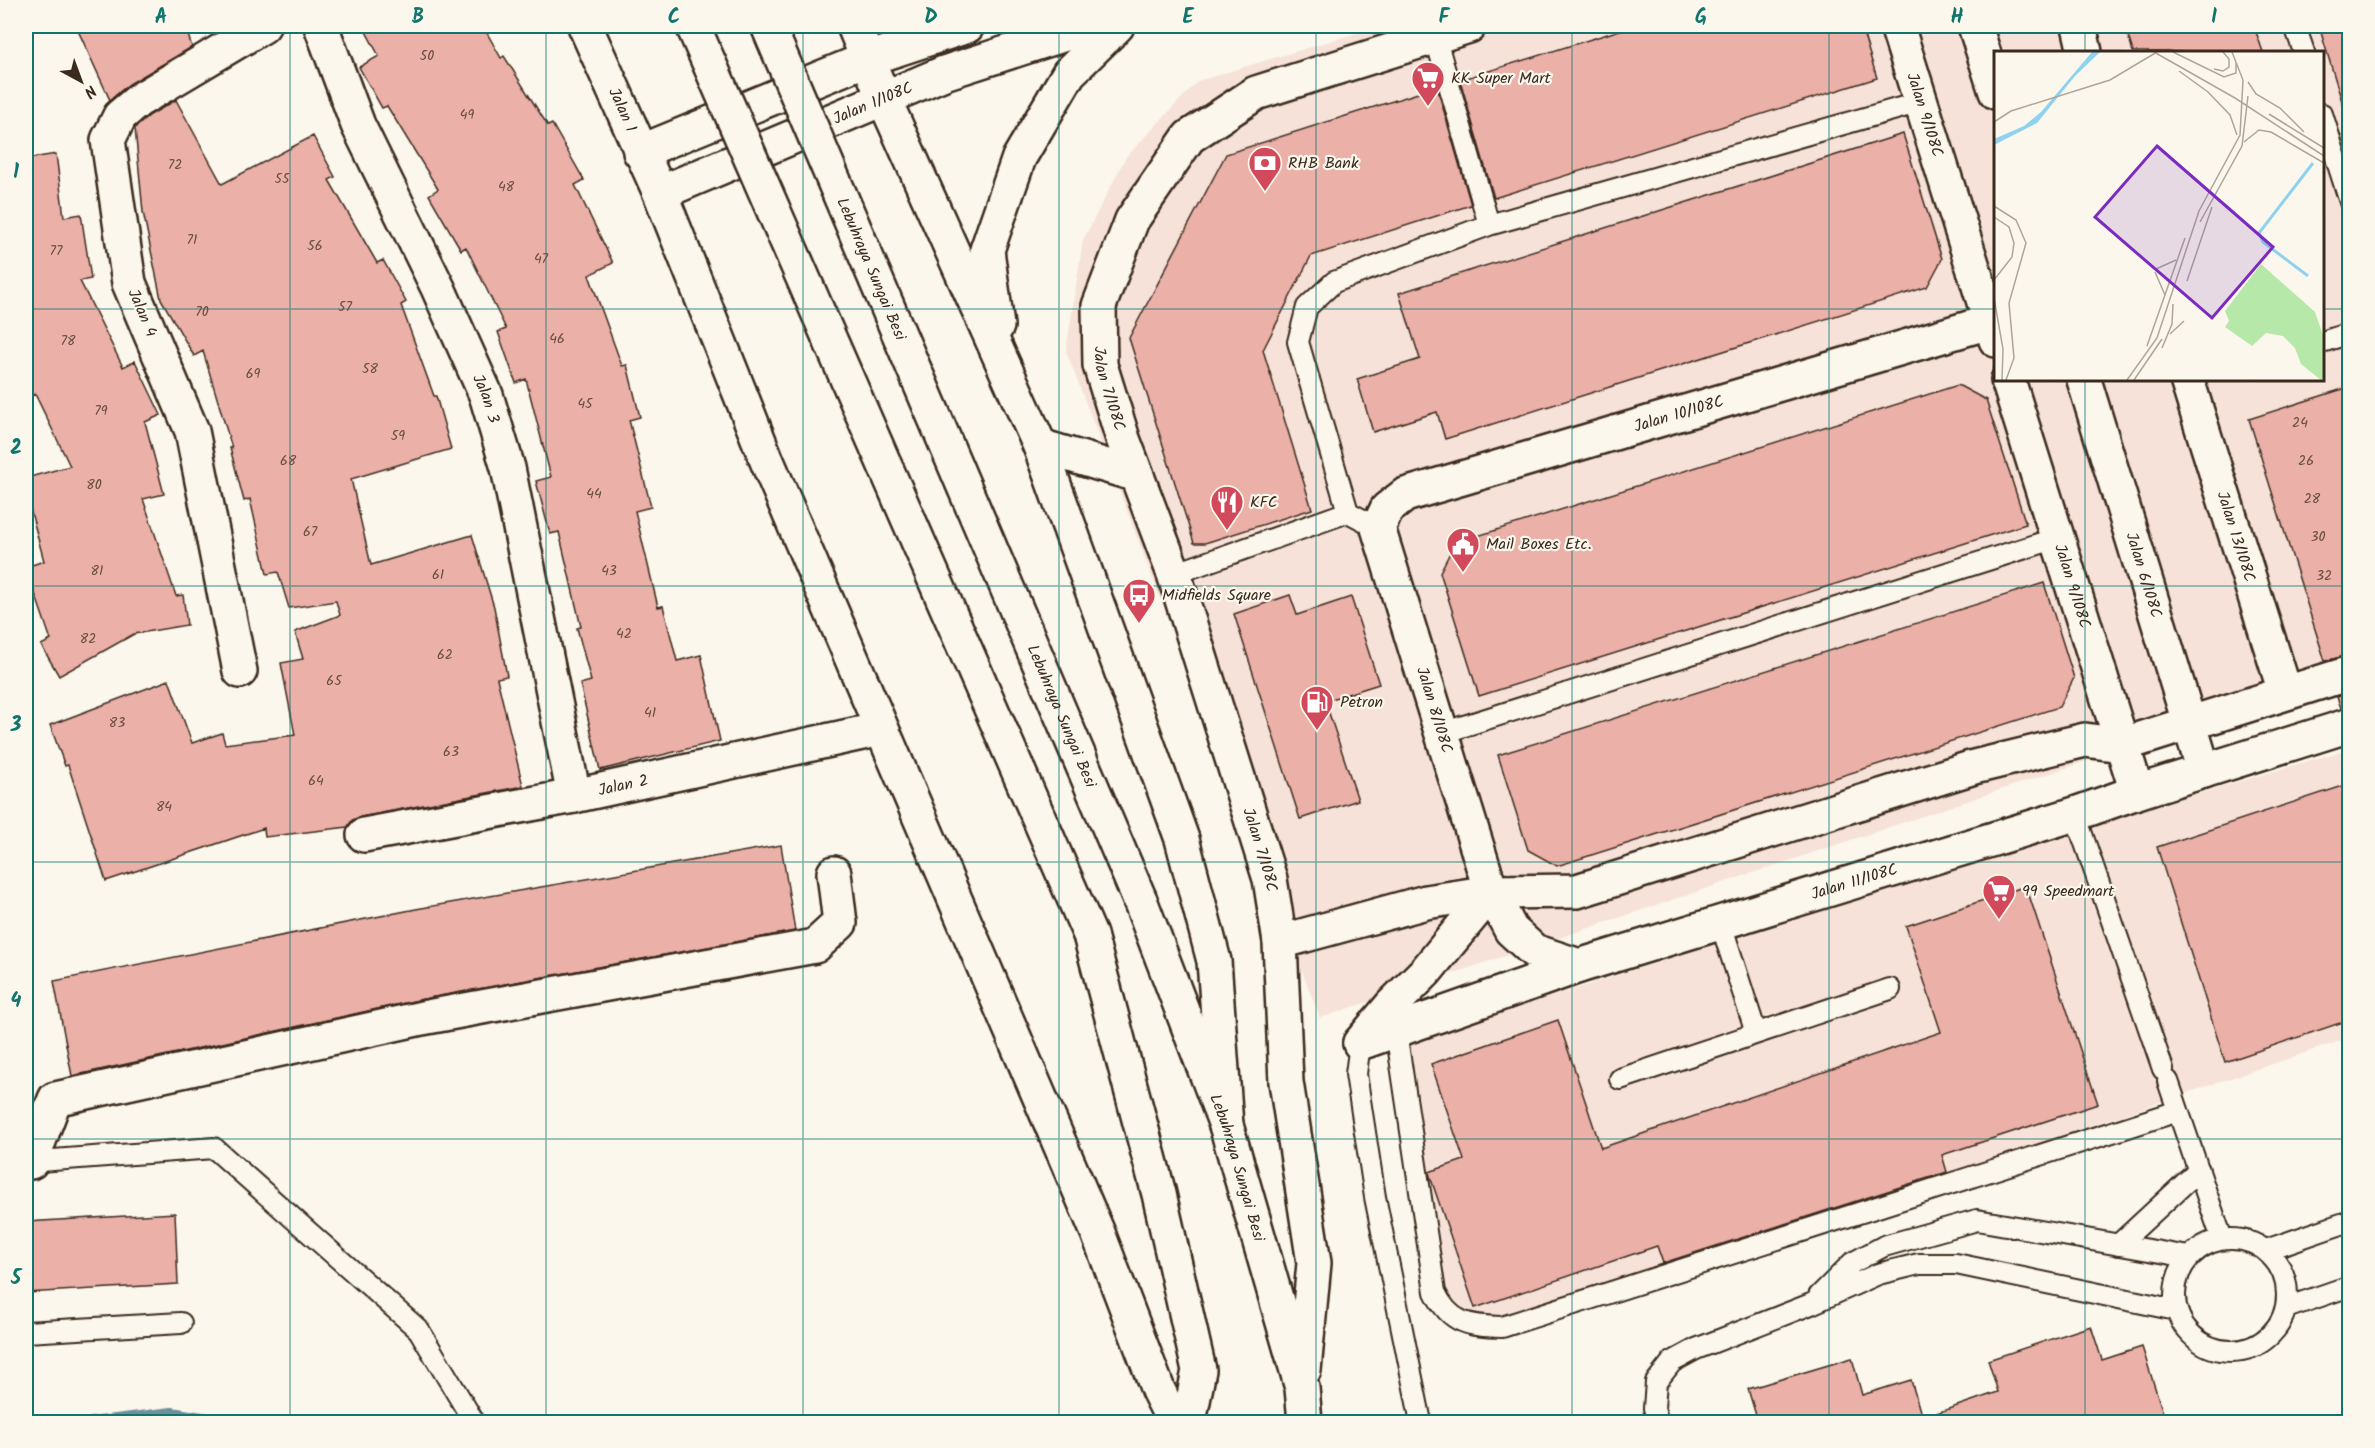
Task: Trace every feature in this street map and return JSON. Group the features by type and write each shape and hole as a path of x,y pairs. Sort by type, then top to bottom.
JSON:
{"main road":[{"name":"Jalan 4","path":"240,671 192,431 129,283 108,140 120,116 139,100 263,26"},
{"name":"Jalan 3","path":"321,26 358,125 438,288 486,395 508,468 574,796"},
{"name":"Jalan 1","path":"585,26 660,193 767,461 1098,1233 1158,1390 1174,1422"},
{"path":"693,26 1090,935 1159,1194 1199,1370 1189,1422"},
{"name":"Lebuhraya Sungai Besi","path":"768,26 1140,900 1226,1125 1302,1388 1305,1422"},
{"path":"854,26 884,99 1040,446 1182,839 1214,961 1226,1125"},
{"path":"640,152 867,58 967,26"},
{"name":"Jalan 1/108C","path":"660,193 944,73 1090,26"},
{"path":"1002,361 987,250 1019,158 1070,73 1117,26"},
{"name":"Jalan 7/108C","path":"1302,1388 1314,1263 1287,1082 1280,942 1270,879 1174,574 1123,439 1100,365 1099,306 1132,220 1189,137 1256,93 1469,26"},
{"name":"Jalan 9/108C","path":"1897,26 1994,328"},
{"path":"1975,26 1993,73"},
{"path":"2079,26 2084,51"},
{"name":"Jalan 10/108C","path":"1378,528 1387,509 1405,495 1994,328"},
{"name":"Jalan 9/108C","path":"2008,381 2137,792"},
{"name":"Jalan 6/108C","path":"2084,381 2204,771"},
{"name":"Jalan 13/108C","path":"2194,382 2284,692"},
{"path":"1040,446 1137,475"},
{"name":"Jalan 8/108C","path":"1378,528 1491,892 1511,930 1534,951 1580,966"},
{"path":"1280,942 1426,902 1491,892 1577,891 1974,767 2085,740 2121,745 2349,673"},
{"name":"Jalan 11/108C","path":"1360,1043 1580,966 2075,814 2349,725"},
{"name":"Jalan 2","path":"364,835 574,796 881,729"},
{"path":"28,1162 55,1099 422,1018 815,946 840,923 834,873"},
{"path":"1360,1043 1391,1006 1426,971 1491,892"}],"lane":[{"path":"2295,26 2304,51"},
{"path":"1435,36 1489,225"},
{"path":"1378,528 1348,512 1298,342 1307,307 1334,282 1489,225 1921,102"},
{"path":"2324,121 2349,202"},
{"path":"2324,341 2349,333"},
{"path":"1174,574 1348,512"},
{"path":"1442,733 2057,538"},
{"path":"2075,814 2222,1239"},
{"path":"1721,924 1756,1033"},
{"path":"1620,1079 1890,989"},
{"path":"1396,1031 1435,1292 1441,1306 1456,1320 1474,1326 1502,1327 2178,1111"},
{"path":"1360,1043 1356,1074 1373,1186 1421,1422"},
{"path":"28,1162 214,1148 419,1330 474,1422"},
{"path":"2118,1245 2199,1170"},
{"path":"1810,1304 1852,1263 1884,1246 1977,1220 2189,1257"},
{"path":"2265,1250 2349,1221"},
{"path":"2222,1239 2253,1242 2265,1250 2280,1266 2287,1286 2286,1308 2279,1326 2266,1339 2250,1348 2231,1352 2213,1349 2196,1341 2184,1327 2176,1310 2175,1292 2179,1273 2189,1257 2204,1245 2222,1239"},
{"path":"1658,1422 1654,1408 1656,1382 1672,1362 1696,1349 1810,1304 1878,1274 1919,1264 1956,1264 2176,1310"},
{"path":"2286,1308 2349,1286"},
{"path":"26,1332 181,1323"}],"shaded area":[{"path":"1380,26 2349,26 2349,673 1320,1018 1066,351 1083,240 1126,157 1198,81"},
{"path":"2349,749 2349,1038 1954,1172 1502,1316 1473,1316 1451,1304 1443,1284 1405,1044 1996,853"}],"building":[{"path":"76,26 185,26 192,47 129,84 110,100"},
{"path":"363,26 483,26 501,58 504,56 548,126 552,124 584,180 575,185 613,263 589,275 622,366 627,365 640,417 629,420 651,507 635,511 658,607 663,606 677,661 701,655 720,741 600,770 580,684 591,681 577,628 581,627 559,532 550,534 536,481 551,477 526,379 516,383 498,332 506,329 466,247 461,250 429,195 438,189 387,106 382,108 359,67 379,56"},
{"path":"1633,26 1861,26 1877,78 1494,198 1460,80"},
{"path":"2125,26 2254,26 2263,51 2133,51"},
{"path":"2319,26 2349,26 2349,104 2343,105"},
{"path":"1437,87 1471,205 1311,256 1263,350 1312,509 1205,543 1194,543 1129,338 1226,154"},
{"path":"176,100 222,184 313,136 335,177 329,180 377,263 383,260 406,302 401,305 434,396 436,396 451,449 351,479 371,565 472,535 494,607 507,676 497,678 523,786 361,817 352,820 348,827 265,837 264,828 106,881 68,765 65,766 50,725 169,680 192,743 222,733 225,744 295,735 281,663 303,659 295,632 340,615 336,601 289,608 278,572 267,574 250,499 244,501 230,448 232,448 203,351 194,356 161,299 143,212 135,128 150,115"},
{"path":"1903,134 1942,259 1927,287 1445,439 1437,412 1373,432 1357,379 1420,359 1399,293"},
{"path":"56,154 64,217 81,214 91,279 80,281 123,367 135,361 161,415 145,422 164,494 143,499 176,596 183,595 187,625 134,634 59,676 41,645 51,640 26,567 44,561 26,493 26,478 70,466 35,394 26,398 26,159"},
{"path":"1958,385 1986,400 2026,524 1479,696 1440,572 1455,543"},
{"path":"2349,387 2349,655 2325,661 2249,419"},
{"path":"2044,583 2074,678 2059,707 1557,866 1528,850 1498,755"},
{"path":"1290,595 1297,615 1351,597 1379,684 1325,701 1358,800 1300,819 1234,614"},
{"path":"2349,693 2349,707 2341,708 2337,697"},
{"path":"2349,784 2349,1020 2225,1062 2157,847"},
{"path":"781,845 795,931 418,1000 72,1076 54,981 416,909"},
{"path":"2026,886 2098,1104 1942,1155 1947,1172 1663,1263 1657,1246 1475,1308 1429,1172 1464,1160 1431,1064 1558,1020 1601,1148 1941,1032 1906,926"},
{"path":"175,1213 178,1284 26,1293 26,1222"},
{"path":"2091,1326 2102,1360 2142,1347 2166,1422 1758,1422 1748,1389 1852,1358 1862,1395 1911,1380 1922,1418 1998,1392 1988,1360"}],"waterway":[{"path":"91,1422 172,1412 232,1422"}],"place":[{"name":"KK Super Mart","path":"1428,107"},
{"name":"RHB Bank","path":"1265,192"},
{"name":"KFC","path":"1227,531"},
{"name":"Mail Boxes Etc.","path":"1463,573"},
{"name":"Midfields Square","path":"1139,624"},
{"name":"Petron","path":"1317,731"},
{"name":"99 Speedmart","path":"1999,920"}]}
